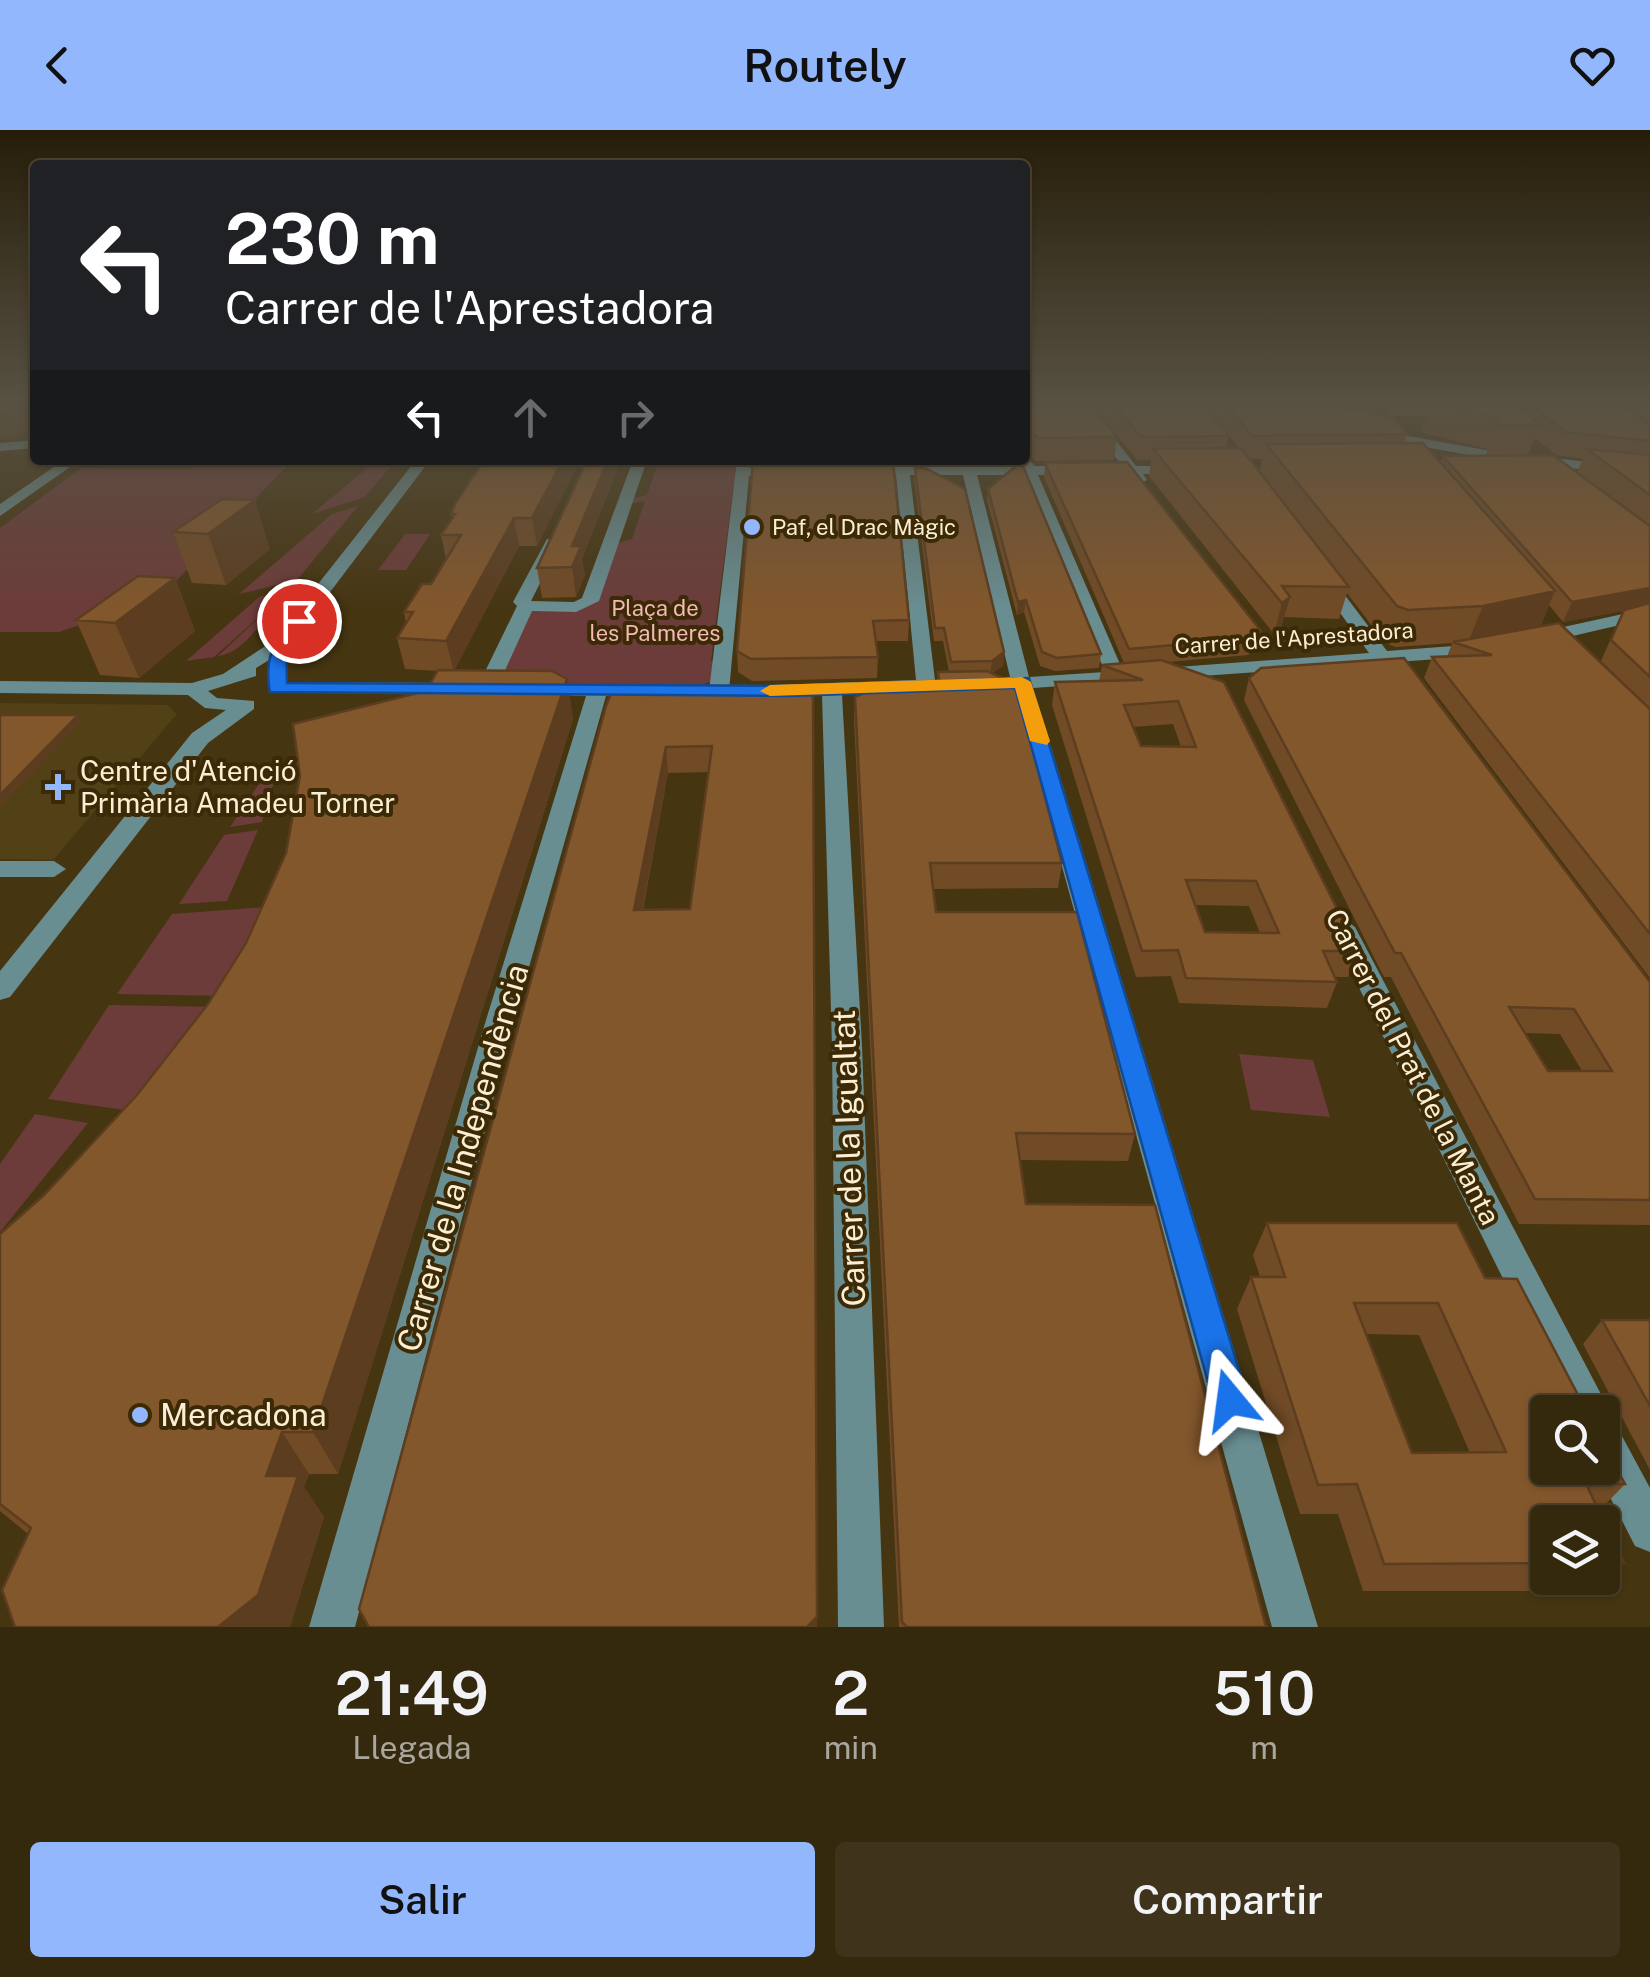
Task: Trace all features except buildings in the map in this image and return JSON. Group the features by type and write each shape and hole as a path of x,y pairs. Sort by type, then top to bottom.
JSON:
{"street":[{"path":"0,511 57,471"},
{"path":"0,687 193,689 232,675 280,645 415,471"},
{"path":"486,690 526,606 576,607 590,600 636,471"},
{"path":"719,691 743,471"},
{"path":"786,471 796,472"},
{"path":"903,471 926,686"},
{"path":"969,471 1022,682 1296,1627"},
{"path":"1030,471 1116,676"},
{"path":"1134,471 1143,471"},
{"path":"1134,471 1149,491"},
{"path":"1561,471 1567,478"},
{"path":"522,602 564,520"},
{"path":"1316,568 1380,655 1400,666 1412,682"},
{"name":"Carrer de l'Aprestadora","path":"232,675 254,672 276,682 486,690 719,691 832,690 1116,676 1220,678 1280,662 1469,652 1513,644 1554,627 1650,613"},
{"path":"1554,627 1582,657"},
{"path":"1265,642 1280,662"},
{"path":"0,990 200,738 276,682 280,645"},
{"path":"193,689 212,704 246,706"},
{"name":"Carrer de la Independència","path":"332,1627 500,1020 598,690"},
{"name":"Carrer de la Igualtat","path":"832,690 848,1046 861,1627"},
{"path":"200,738 212,704"},
{"path":"0,868 54,869"},
{"name":"Carrer del Prat de la Manta","path":"1331,905 1580,1395"},
{"path":"1620,1474 1650,1531"}],"shaded area":[{"name":"Centre d'Atenció Primària Amadeu Torner","path":"0,703 167,705 177,714 53,860 0,859"}],"green space":[{"path":"77,471 283,471 148,610 115,613 59,632 0,632 0,528"},
{"path":"364,471 387,471 365,497 312,514"},
{"name":"Plaça de les Palmeres","path":"655,471 736,471 711,661 718,662 714,681 701,685 509,685 500,679 531,611 582,609 598,600 618,543 632,539 645,501 632,503 634,498 647,495"},
{"path":"358,506 297,580 239,594 332,514"},
{"path":"405,534 430,534 406,570 378,570"},
{"path":"288,590 239,647 218,656 277,601 214,657 186,661 259,597"},
{"path":"265,775 276,775 262,822 230,827"},
{"path":"258,830 227,901 179,904 224,835"},
{"path":"267,907 229,996 117,994 172,914"},
{"path":"109,1005 223,1007 152,1114 48,1099"},
{"path":"1239,1054 1313,1060 1330,1117 1251,1110"},
{"path":"35,1114 88,1123 0,1232 0,1164"}],"slow traffic":[{"path":"770,691 1022,682 1040,741"}],"place":[{"name":"Paf, el Drac Màgic","path":"752,527"},
{"name":"Centre d'Atenció Primària Amadeu Torner","path":"58,787"},
{"name":"Mercadona","path":"140,1415"}],"route":[{"path":"299,621 280,645 274,664 280,678 277,688 791,691 1022,682 1230,1400"}]}
